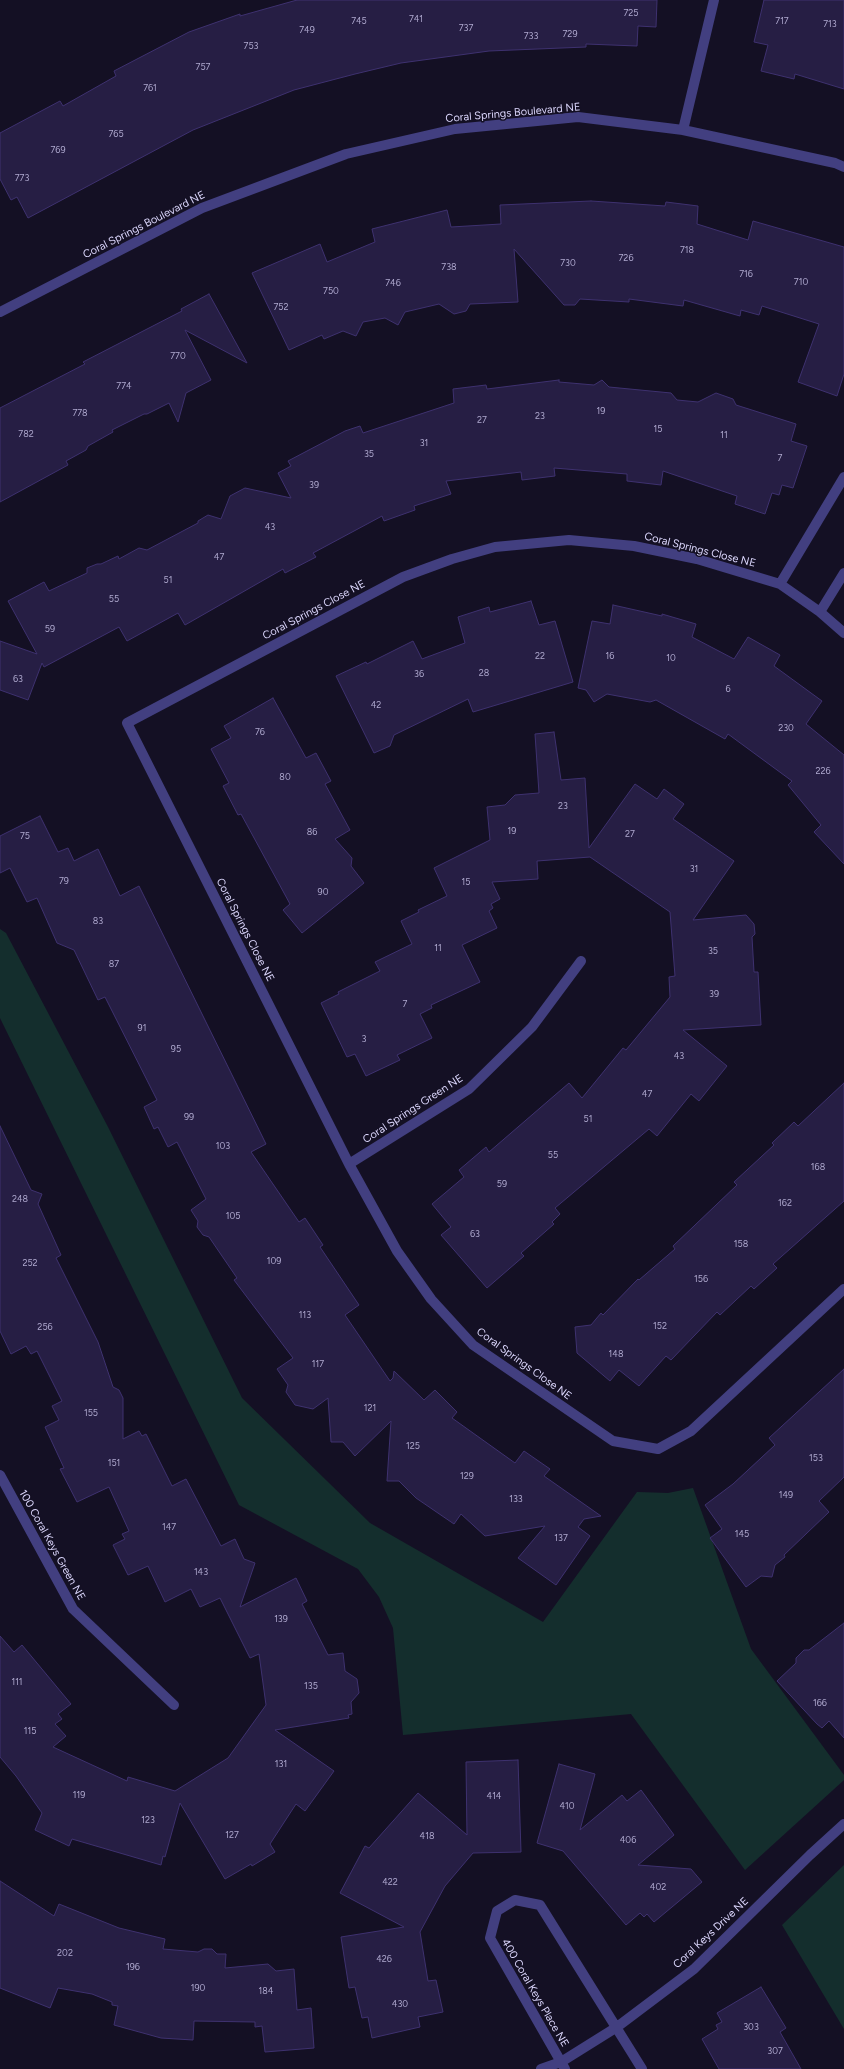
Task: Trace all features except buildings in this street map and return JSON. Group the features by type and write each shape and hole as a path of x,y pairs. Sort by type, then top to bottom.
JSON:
{"street":[{"path":"683,130 714,0"},
{"name":"Coral Springs Boulevard NE","path":"0,312 202,208 346,154 455,129 578,117 683,130 835,162 844,167"},
{"path":"780,584 844,477"},
{"name":"Coral Springs Close NE","path":"844,633 820,612 780,584 697,560 634,546 569,540 495,547 452,559 403,577 127,723 349,1164 397,1251 431,1299 473,1345 613,1441 658,1449 691,1431 844,1289"},
{"path":"820,612 844,573"},
{"name":"Coral Springs Green NE","path":"349,1164 469,1089 532,1027 581,961"},
{"name":"100 Coral Keys Green NE","path":"0,1475 73,1609 174,1705"},
{"name":"Coral Keys Drive NE","path":"541,2069 563,2065 617,2027 694,1969 810,1854 844,1824"},
{"name":"400 Coral Keys Place NE","path":"563,2065 490,1938 497,1911 515,1900 540,1905 642,2069"}],"green space":[{"path":"0,929 6,933 108,1127 242,1398 370,1523 543,1622 637,1492 668,1493 693,1488 751,1649 844,1775 844,1780 745,1870 631,1714 403,1735 393,1628 379,1597 358,1569 239,1505 0,1018"},
{"path":"844,1865 844,2029 782,1925"}]}
